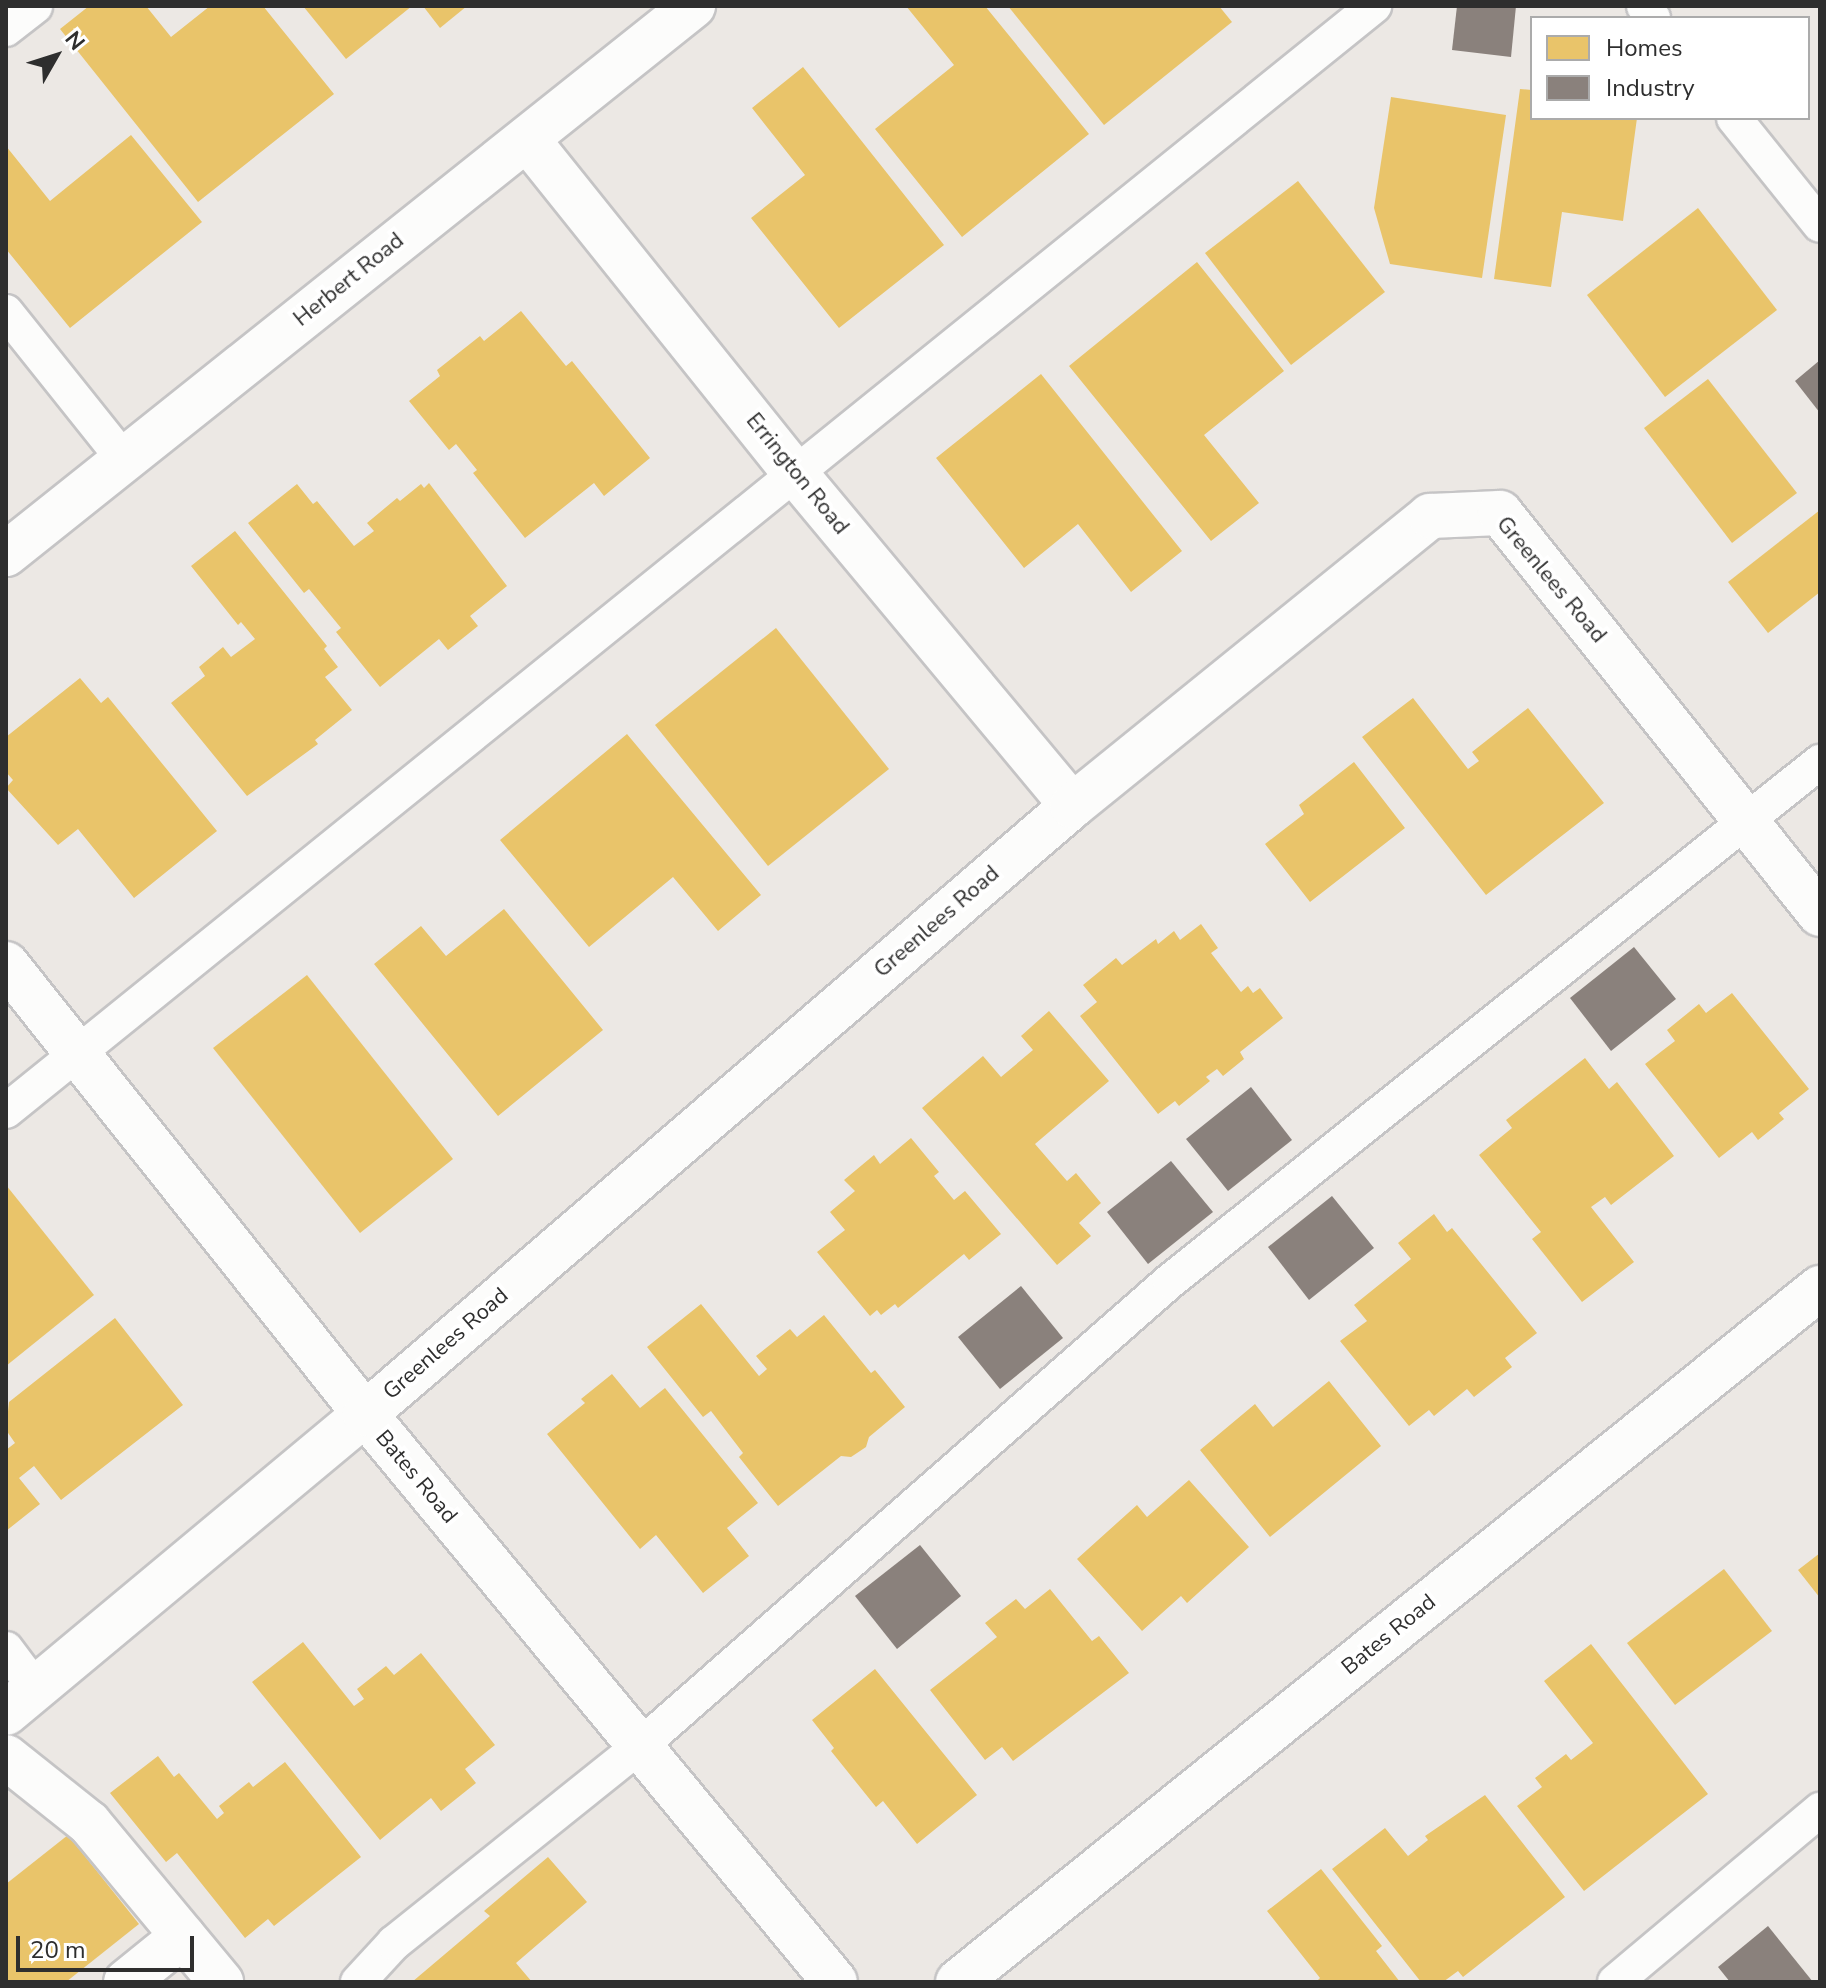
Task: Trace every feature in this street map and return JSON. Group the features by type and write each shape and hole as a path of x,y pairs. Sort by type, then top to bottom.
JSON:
{"street":[{"name":"Herbert Road","path":"6,554 693,6"},
{"name":"Errington Road","path":"527,139 795,473 1072,806"},
{"name":"Greenlees Road","path":"21,1701 365,1414 1072,806 1430,516 1500,513 1820,914"},
{"name":"Bates Road","path":"6,964 365,1414 835,1982"},
{"name":"Bates Road","path":"958,1982 1820,1288"},
{"path":"6,1757 89,1823 221,1982"},
{"path":"126,1982 183,1936"}],"lane":[{"path":"6,29 35,6"},
{"path":"6,1111 1374,6"},
{"path":"1736,120 1820,225"},
{"path":"6,312 124,460"},
{"path":"358,1982 394,1943 639,1747 1170,1281 1820,762"},
{"path":"6,1649 21,1701"},
{"path":"1615,1982 1820,1810"}],"building: Homes":[{"path":"89,6 146,6 171,37 210,6 263,6 334,94 198,202 60,29"},
{"path":"303,6 412,6 346,59"},
{"path":"423,6 467,6 440,28"},
{"path":"906,6 985,6 1089,134 962,237 875,129 954,65"},
{"path":"1008,6 1219,6 1232,22 1104,125"},
{"path":"803,67 944,245 839,328 751,218 805,175 752,108"},
{"path":"1520,89 1530,90 1530,120 1637,120 1623,221 1562,212 1551,287 1494,279"},
{"path":"1391,97 1506,115 1482,278 1390,264 1374,208"},
{"path":"131,135 202,222 70,328 6,249 6,146 50,201"},
{"path":"1298,181 1385,292 1291,365 1205,253"},
{"path":"1698,208 1777,310 1665,397 1587,295"},
{"path":"1197,262 1284,371 1204,435 1259,503 1211,541 1069,366"},
{"path":"521,311 566,366 572,361 650,458 604,496 594,483 525,538 473,473 477,470 456,444 449,450 409,401 440,376 437,370 480,336 484,341"},
{"path":"1041,374 1182,551 1131,592 1078,524 1024,568 936,458"},
{"path":"1708,379 1797,493 1732,543 1644,428"},
{"path":"429,483 507,586 470,616 478,626 448,650 439,639 380,687 336,632 341,628 309,589 304,593 248,523 297,484 313,504 317,501 354,546 374,531 367,523 397,498 400,501 421,484 424,488"},
{"path":"1820,510 1820,592 1768,633 1728,582"},
{"path":"235,531 327,646 324,649 338,667 325,677 352,710 315,740 318,744 247,796 171,703 205,676 199,667 223,647 231,657 255,639 241,622 238,625 191,566"},
{"path":"776,628 889,769 768,866 655,725"},
{"path":"80,678 101,703 108,697 217,831 134,898 78,829 58,845 6,788 13,780 6,772 6,737"},
{"path":"1413,698 1468,769 1479,761 1472,752 1528,708 1604,803 1486,895 1362,737"},
{"path":"627,734 761,895 718,931 673,877 589,947 500,840"},
{"path":"1354,762 1405,828 1310,902 1265,844 1304,814 1299,805"},
{"path":"504,909 603,1030 498,1116 374,964 421,926 446,956"},
{"path":"1201,924 1218,948 1211,953 1241,992 1248,986 1253,993 1260,988 1283,1018 1240,1052 1244,1059 1223,1076 1217,1069 1206,1077 1210,1081 1179,1106 1175,1101 1158,1114 1080,1016 1097,1002 1083,985 1116,958 1122,965 1156,939 1158,944 1174,931 1180,940"},
{"path":"307,975 453,1159 360,1233 213,1048"},
{"path":"1732,993 1809,1089 1779,1113 1784,1119 1758,1140 1752,1132 1719,1158 1645,1064 1675,1041 1667,1030 1699,1004 1706,1013"},
{"path":"1049,1011 1109,1081 1035,1144 1067,1181 1076,1173 1101,1203 1079,1223 1091,1236 1057,1265 922,1108 983,1056 1001,1077 1033,1050 1021,1036"},
{"path":"1585,1058 1609,1089 1617,1082 1674,1156 1611,1205 1605,1197 1591,1207 1634,1262 1582,1302 1532,1239 1541,1232 1479,1155 1512,1128 1506,1120"},
{"path":"911,1138 939,1172 934,1176 954,1200 965,1191 1001,1234 969,1260 964,1254 898,1308 895,1304 881,1315 877,1310 870,1316 817,1252 845,1230 830,1212 855,1191 844,1180 874,1155 880,1164"},
{"path":"6,1185 94,1295 6,1366"},
{"path":"1434,1214 1447,1232 1452,1228 1537,1333 1505,1358 1512,1367 1474,1397 1467,1389 1434,1416 1429,1410 1409,1426 1340,1341 1367,1321 1354,1305 1411,1259 1398,1243"},
{"path":"701,1304 759,1376 767,1369 756,1356 790,1329 797,1337 824,1315 871,1373 875,1370 905,1407 869,1437 866,1447 851,1457 841,1456 778,1506 739,1457 743,1453 711,1411 703,1417 647,1347"},
{"path":"115,1318 183,1405 61,1500 34,1466 19,1478 40,1504 6,1531 6,1450 15,1443 6,1430 9,1402"},
{"path":"612,1374 640,1408 665,1388 758,1503 727,1528 749,1556 703,1593 656,1535 640,1549 547,1434 585,1403 581,1399"},
{"path":"1329,1381 1381,1446 1270,1537 1200,1450 1255,1404 1273,1427"},
{"path":"1189,1480 1249,1547 1187,1603 1181,1596 1142,1631 1077,1559 1137,1505 1147,1517"},
{"path":"1820,1553 1820,1598 1798,1570"},
{"path":"1724,1569 1772,1631 1675,1705 1627,1643"},
{"path":"1050,1589 1092,1641 1099,1636 1129,1673 1013,1761 1002,1747 985,1760 930,1690 997,1637 985,1623 1016,1599 1025,1609"},
{"path":"303,1642 354,1706 364,1699 357,1689 386,1666 394,1675 421,1653 495,1745 465,1769 476,1783 441,1811 431,1798 380,1840 252,1682"},
{"path":"1591,1644 1708,1794 1584,1891 1517,1806 1542,1787 1535,1778 1566,1754 1571,1760 1593,1743 1544,1681"},
{"path":"875,1669 977,1795 917,1844 883,1801 876,1807 831,1751 834,1748 812,1720"},
{"path":"158,1756 174,1777 179,1773 217,1819 224,1813 219,1806 249,1782 253,1787 285,1762 361,1857 274,1926 268,1919 245,1938 177,1853 166,1862 110,1793"},
{"path":"1485,1795 1565,1897 1463,1977 1458,1971 1443,1982 1421,1982 1332,1869 1385,1828 1408,1856 1428,1840 1425,1836"},
{"path":"68,1835 139,1924 66,1982 6,1982 6,1884"},
{"path":"548,1857 587,1902 516,1963 532,1982 412,1982 490,1916 484,1911"},
{"path":"1321,1869 1382,1946 1376,1951 1400,1982 1316,1982 1320,1978 1267,1911"}],"building: Industry":[{"path":"1457,6 1516,6 1511,57 1452,50"},
{"path":"1820,360 1820,413 1795,381"},
{"path":"1634,947 1676,999 1611,1051 1570,998"},
{"path":"1251,1087 1292,1140 1228,1191 1186,1139"},
{"path":"1171,1161 1213,1212 1148,1264 1107,1212"},
{"path":"1332,1196 1374,1248 1309,1300 1268,1247"},
{"path":"1021,1286 1063,1338 1000,1389 958,1337"},
{"path":"920,1545 961,1596 897,1649 855,1596"},
{"path":"1768,1926 1813,1982 1730,1982 1718,1967"}]}
